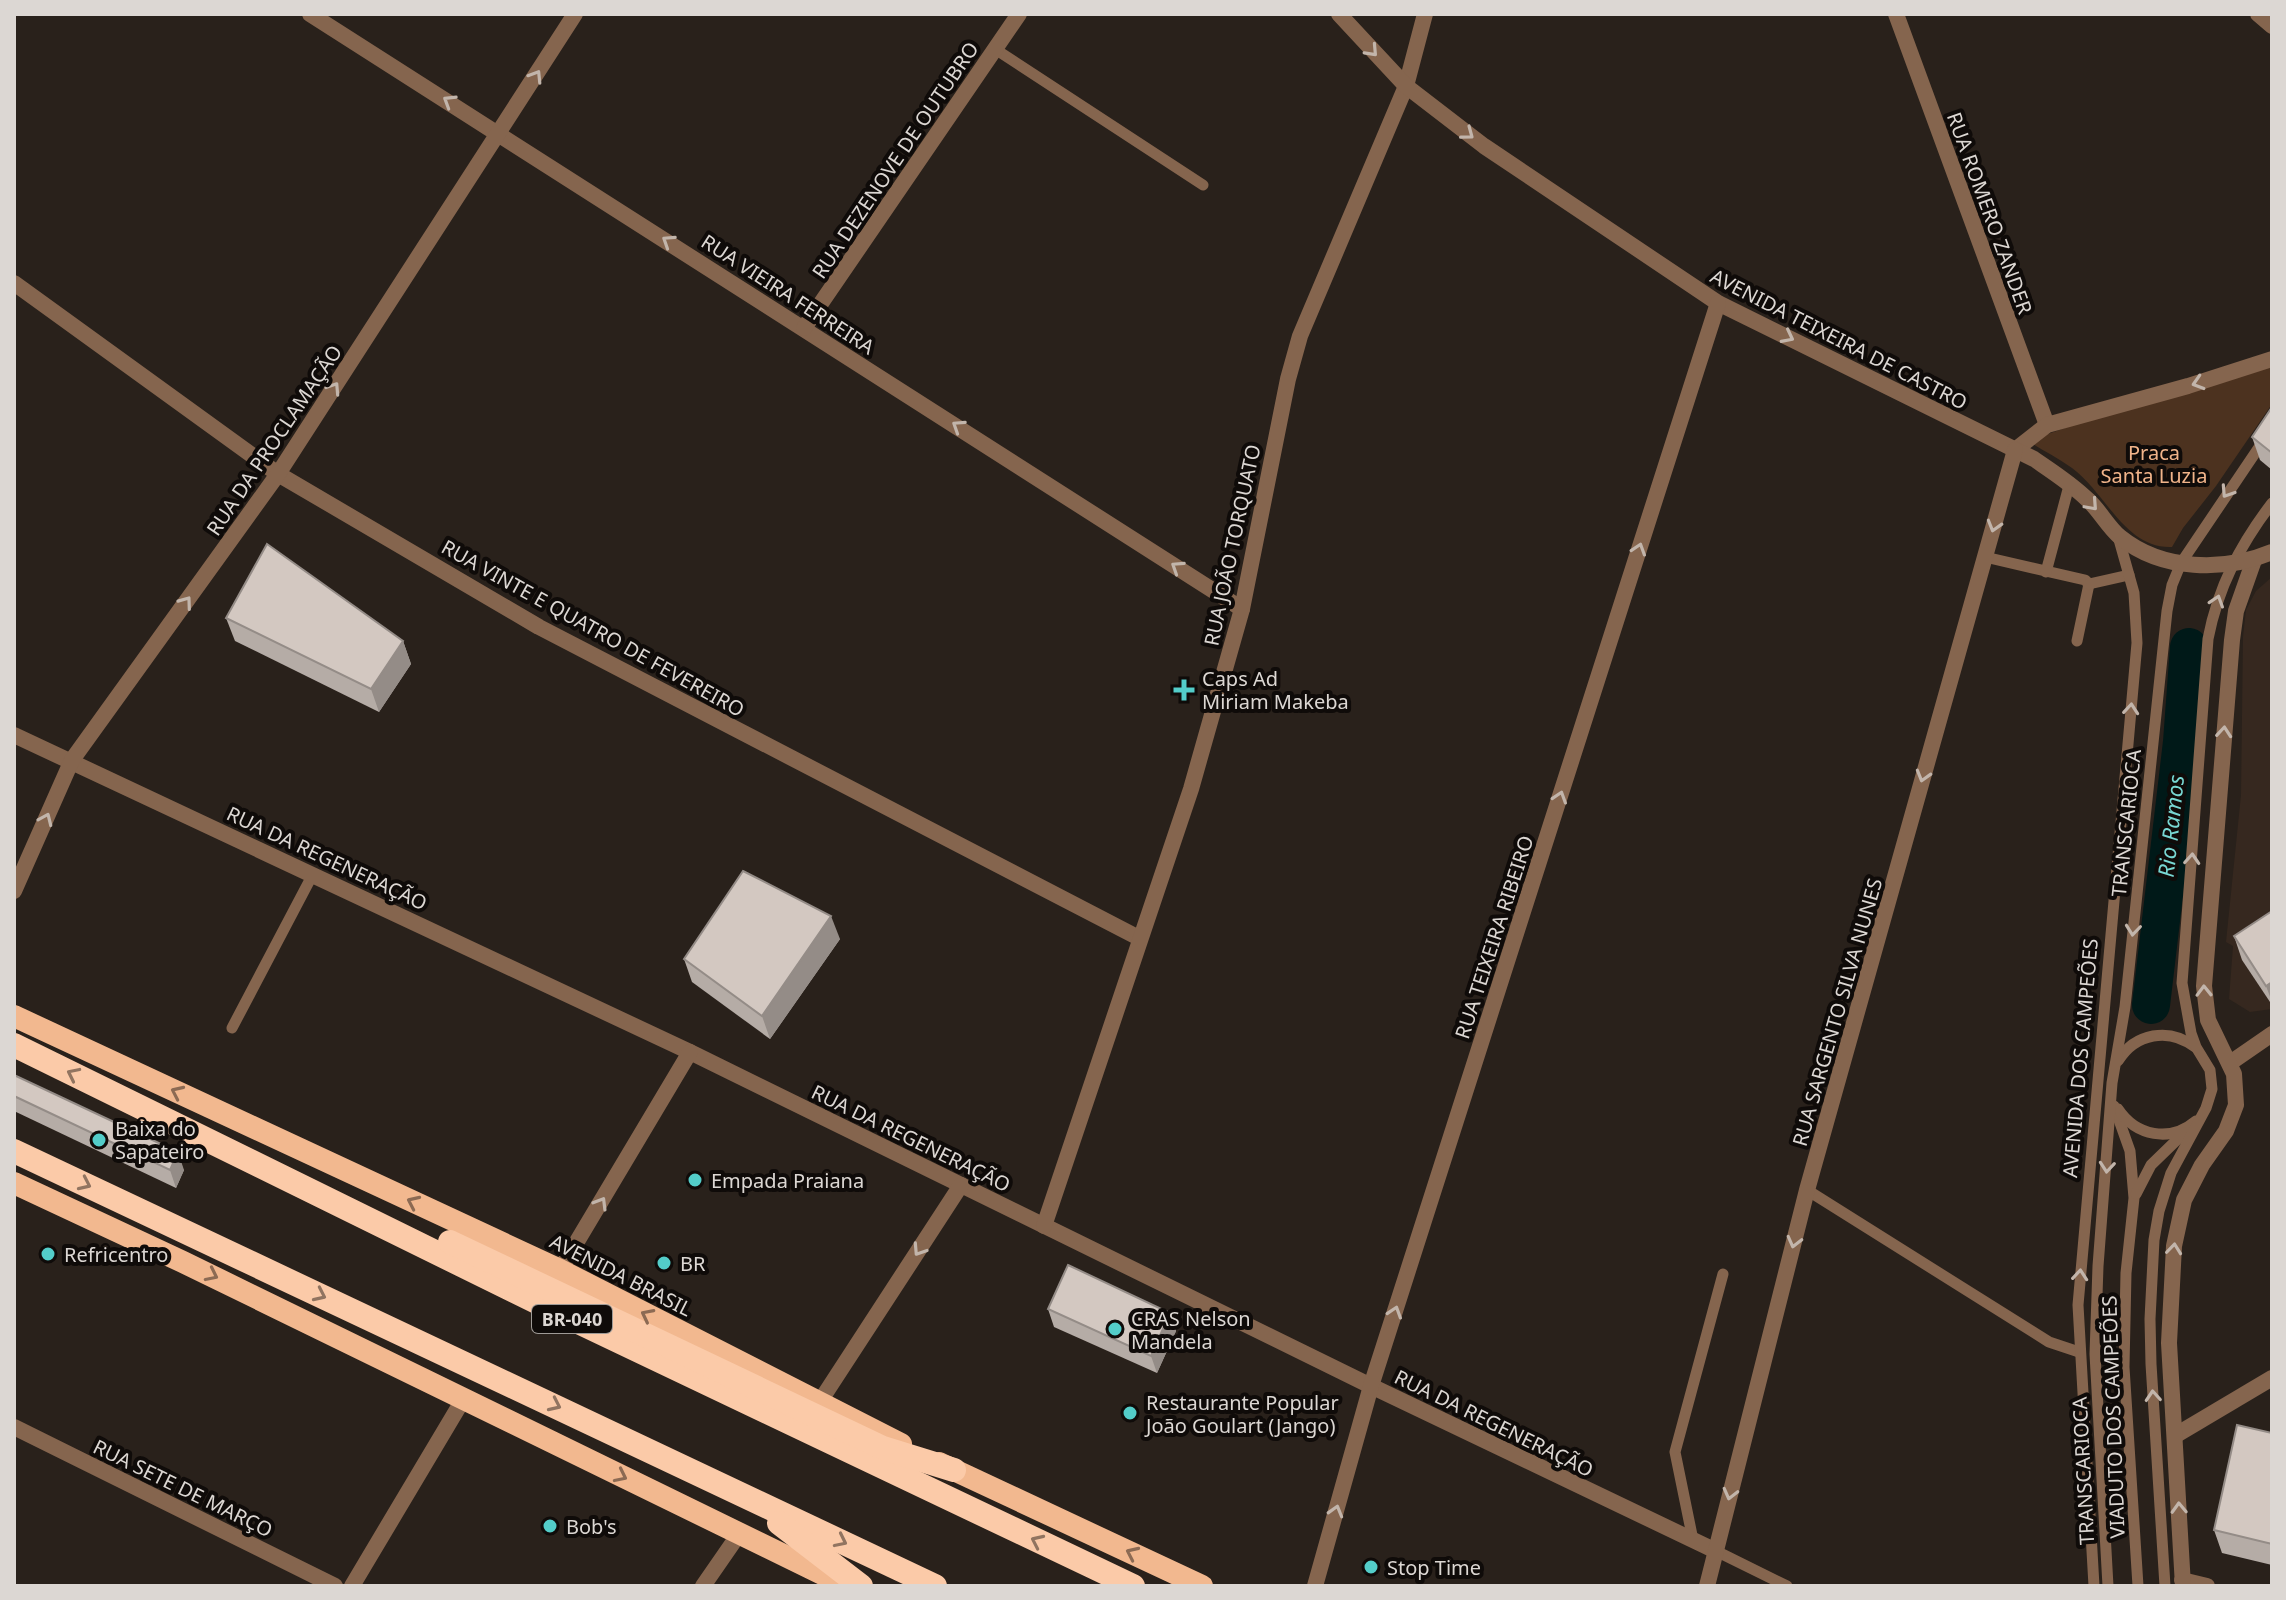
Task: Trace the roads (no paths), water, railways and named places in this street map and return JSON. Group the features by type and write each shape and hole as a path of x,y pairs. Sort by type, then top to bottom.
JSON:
{"highway":[{"name":"AVENIDA BRASIL","path":"14,1016 560,1270 954,1470 1202,1586"},
{"name":"BR-040","path":"14,1045 551,1309 1133,1586"},
{"path":"14,1151 935,1586"},
{"path":"263,1166 323,1182 883,1448 954,1470"},
{"path":"14,1183 183,1262 847,1586"},
{"path":"739,1492 861,1586"}],"street":[{"name":"RUA VIEIRA FERREIRA","path":"310,14 1242,609"},
{"name":"RUA DA PROCLAMAÇÃO","path":"14,891 72,760 278,474 575,14"},
{"name":"RUA DEZENOVE DE OUTUBRO","path":"804,328 1019,14"},
{"name":"AVENIDA TEIXEIRA DE CASTRO","path":"1339,14 1406,86 1484,146 1718,303 2034,459 2070,482 2118,536 2148,555 2181,563 2231,565 2272,552"},
{"name":"RUA JOÃO TORQUATO","path":"1044,1226 1191,789 1242,609 1288,379 1300,336 1406,86 1425,14"},
{"name":"RUA ROMERO ZANDER","path":"1896,14 2047,425"},
{"path":"2258,14 2272,26"},
{"name":"RUA VINTE E QUATRO DE FEVEREIRO","path":"14,283 278,474 539,627 1139,938"},
{"name":"RUA TEIXEIRA RIBEIRO","path":"1315,1586 1371,1386 1718,303"},
{"path":"2015,450 2047,425 2272,359"},
{"name":"RUA SARGENTO SILVA NUNES","path":"1707,1586 1807,1190 2015,450"},
{"path":"2207,1586 2183,1583 2169,1343 2174,1246 2184,1200 2232,1119 2236,1090 2230,1063 2208,1020 2204,986 2232,640 2236,611 2254,560"},
{"name":"RUA DA REGENERAÇÃO","path":"14,735 690,1052 1371,1386 1716,1551"},
{"path":"2230,1063 2272,1034"},
{"path":"560,1270 690,1052"},
{"path":"819,1403 961,1185"},
{"path":"2176,1435 2272,1378"},
{"path":"352,1586 464,1398"},
{"name":"RUA SETE DE MARÇO","path":"14,1427 335,1586"},
{"path":"703,1586 739,1534"}],"lane":[{"path":"995,49 1203,185"},
{"name":"TRANSCARIOCA","path":"2108,1586 2095,1354 2098,1266 2114,1070 2125,1007 2167,611 2172,585 2181,563 2272,428"},
{"path":"2046,572 2070,482"},
{"path":"2165,1586 2151,1364 2152,1263 2162,1197 2177,1160 2209,1101 2211,1076 2204,1057 2196,1047 2182,983 2208,639 2218,597 2231,565 2272,503"},
{"name":"AVENIDA DOS CAMPEÕES","path":"2094,1586 2078,1305 2137,643 2134,593 2118,536"},
{"path":"1985,557 2085,580 2089,584"},
{"path":"2089,584 2129,575"},
{"path":"2077,641 2089,584"},
{"path":"232,1028 313,874"},
{"path":"2114,1070 2130,1046 2148,1037 2173,1036 2196,1047"},
{"path":"2211,1076 2230,1063"},
{"path":"2112,1089 2117,1108 2124,1117 2150,1134 2173,1134 2199,1118"},
{"path":"2112,1089 2115,1110 2130,1151 2134,1198"},
{"path":"2134,1198 2156,1159 2199,1118"},
{"path":"1807,1190 2049,1342 2079,1352"},
{"name":"VIADUTO DOS CAMPEÕES","path":"2134,1198 2125,1296 2124,1367 2138,1586"},
{"path":"1693,1540 1675,1452 1723,1274"},
{"name":"RUA DA REGENERAÇÃO","path":"1716,1551 1787,1586"}],"waterway":[{"name":"Rio Ramos","path":"2151,1005 2182,742 2189,647"}],"place":[{"name":"Caps Ad Miriam Makeba","path":"1184,690"},
{"name":"Baixa do Sapateiro","path":"99,1140"},
{"name":"Empada Praiana","path":"695,1180"},
{"name":"Refricentro","path":"48,1254"},
{"name":"BR","path":"664,1263"},
{"name":"CRAS Nelson Mandela","path":"1115,1329"},
{"name":"Restaurante Popular João Goulart (Jango)","path":"1130,1413"},
{"name":"Bob's","path":"550,1526"},
{"name":"Stop Time","path":"1371,1567"}],"park label":[{"name":"Praca Santa Luzia","path":"2154,464"}]}
